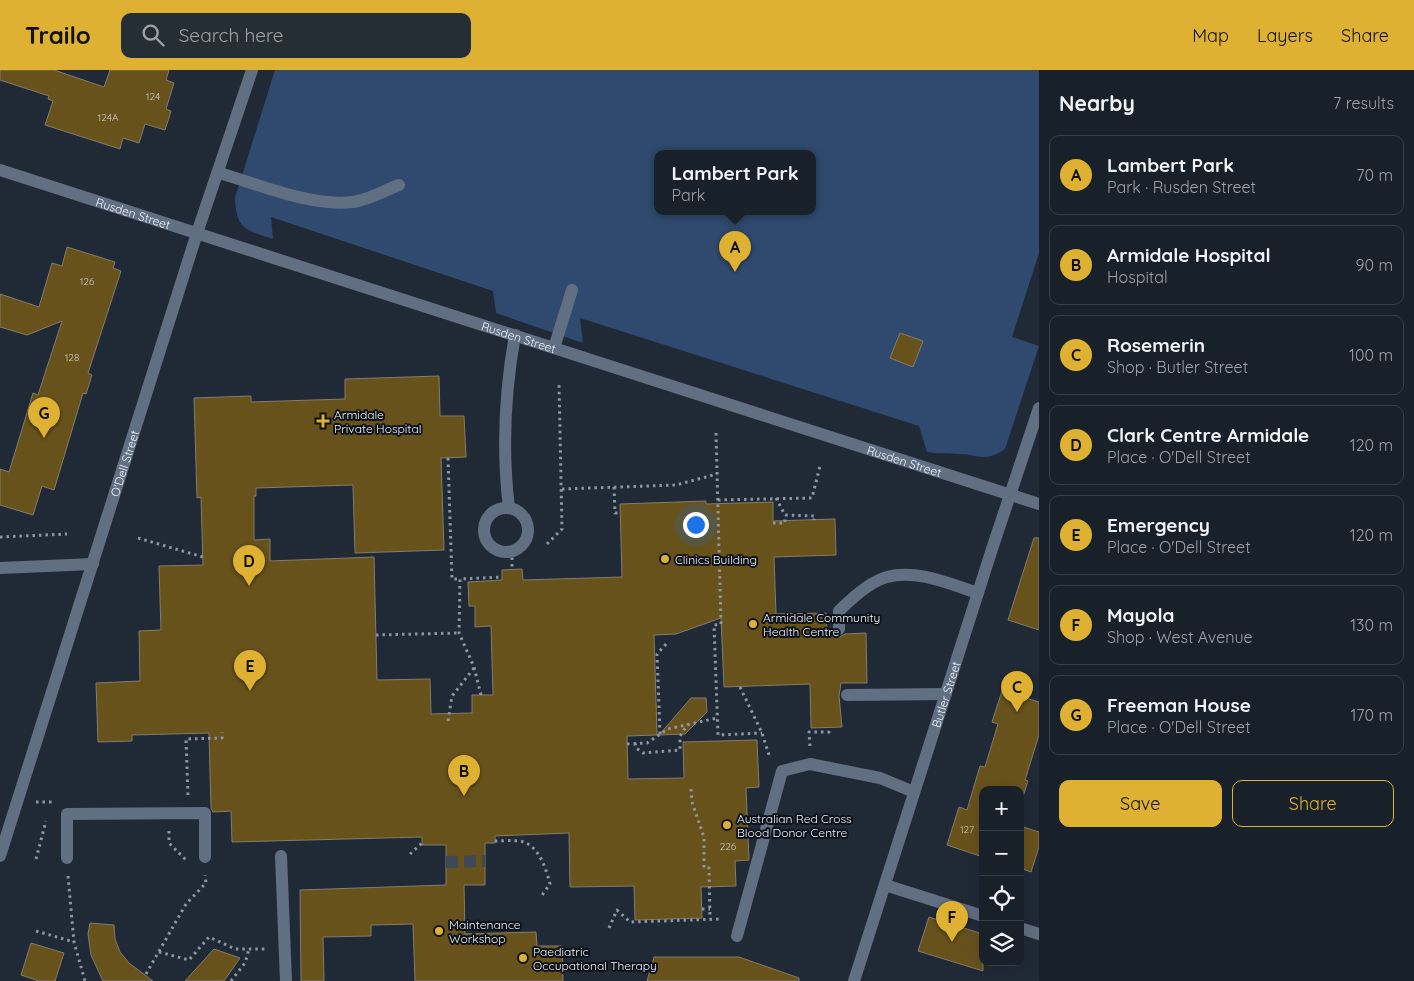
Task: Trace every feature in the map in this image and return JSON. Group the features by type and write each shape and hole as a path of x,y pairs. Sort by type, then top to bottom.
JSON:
{"street":[{"name":"O'Dell Street","path":"0,856 197,233 219,173 252,70"},
{"name":"Rusden Street","path":"0,170 1039,504"},
{"path":"219,173 303,198 331,202 353,202 399,185"},
{"path":"554,348 572,290"},
{"path":"509,508 506,487 507,382 514,335"},
{"name":"Butler Street","path":"854,981 1009,494 1039,408"},
{"path":"509,508 522,515 528,526 525,541 512,551 499,551 492,547 485,535 484,527 489,516 495,511 509,508"},
{"path":"0,568 92,564"},
{"path":"839,629 840,610 855,596 886,577 918,576 978,593"},
{"path":"847,694 946,694"},
{"path":"737,936 782,771 810,764 880,778 914,792"},
{"path":"67,858 67,814 178,813 205,813 205,857"},
{"path":"281,856 286,981"},
{"path":"885,885 979,915"},
{"path":"1024,929 1039,934"}],"path":[{"path":"547,544 562,529 559,383"},
{"path":"716,433 721,624 714,625 718,735 762,733"},
{"path":"448,458 452,578 502,577"},
{"path":"718,500 812,498 820,466"},
{"path":"562,488 676,485 717,474"},
{"path":"614,487 615,513 620,513"},
{"path":"773,523 785,523 785,515 776,498"},
{"path":"785,515 815,516 814,520"},
{"path":"0,537 67,534"},
{"path":"138,538 203,557"},
{"path":"512,551 512,569"},
{"path":"460,578 459,633 474,667 481,695"},
{"path":"376,635 459,633"},
{"path":"660,735 657,654 667,643"},
{"path":"448,720 452,696 474,667"},
{"path":"740,687 762,733 770,759"},
{"path":"627,744 647,743 668,730 717,718"},
{"path":"635,743 636,748 643,753 682,750 680,736 689,724"},
{"path":"810,748 809,732 829,732 829,728"},
{"path":"188,798 186,739 222,738 222,732"},
{"path":"691,789 692,802 704,837 704,868 710,868 710,919"},
{"path":"39,802 61,802"},
{"path":"178,813 169,827 169,843 190,862"},
{"path":"495,841 520,841 532,847 547,869 550,884 540,898"},
{"path":"36,859 40,843"},
{"path":"410,854 422,843"},
{"path":"146,974 186,904 206,883 205,872"},
{"path":"68,890 74,942 86,981"},
{"path":"702,910 710,909"},
{"path":"609,928 617,910 630,922 723,919"},
{"path":"36,931 74,942"},
{"path":"159,952 188,960 209,937 235,949 251,949 245,963 231,981"}],"shaded area":[{"path":"275,70 1039,70 1039,253 1012,337 1039,346 1005,449 997,454 986,457 927,452 919,426 580,318 583,343 496,313 493,291 271,217 273,239 256,233 244,227 240,222 235,198"}],"building":[{"path":"0,70 54,70 104,87 110,70 169,70 166,80 174,83 166,109 171,111 165,130 145,124 139,143 123,138 120,149 45,125 53,101 48,99 49,96 0,80"},
{"path":"67,247 115,262 113,268 121,271 88,373 92,375 86,394 83,393 54,490 42,486 33,515 0,505 0,469 9,472 33,393 38,395 62,321 27,335 0,327 0,294 39,307 52,263 62,266"},
{"path":"900,333 923,341 913,367 890,358"},
{"path":"439,376 440,416 464,416 466,457 441,458 444,550 355,553 353,485 256,488 256,496 254,496 254,540 270,539 270,561 374,557 377,680 430,679 431,714 472,713 472,695 493,695 491,626 475,627 475,606 469,606 468,582 502,580 502,570 522,569 523,580 622,577 620,504 706,501 706,504 773,502 773,521 835,519 836,555 774,557 776,614 826,613 827,634 839,637 845,634 866,633 867,683 841,683 839,696 842,727 811,728 810,684 724,687 721,618 676,634 654,635 657,735 627,736 628,779 684,778 683,742 757,740 759,787 746,788 749,860 735,861 736,886 701,887 702,918 635,920 634,886 570,887 569,833 495,836 495,843 485,843 485,885 464,885 465,934 536,932 537,946 562,946 563,981 415,981 413,924 371,925 371,936 323,937 324,981 301,981 300,890 446,885 446,845 422,845 422,837 232,842 231,811 213,812 211,808 209,733 132,735 132,741 98,742 96,683 140,681 139,631 161,630 159,566 203,565 201,497 197,498 194,398 251,396 251,402 345,399 345,379"},
{"path":"1034,538 1039,538 1039,630 1008,620"},
{"path":"1002,691 1039,702 1039,735 1025,780 1028,781 1024,794 1024,786 979,786 979,856 947,845 959,807 967,810 980,766 985,767 998,724 992,722"},
{"path":"691,698 706,698 707,712 685,734 659,735"},
{"path":"1024,827 1039,832 1039,847 1031,872 1024,869"},
{"path":"929,917 979,933 979,966 983,966 983,971 918,951"},
{"path":"90,923 114,925 115,939 120,952 129,963 153,981 103,981 91,955 88,934"},
{"path":"31,943 64,953 55,981 39,981 21,975"},
{"path":"214,949 240,958 224,981 185,981"},
{"path":"654,957 739,957 799,978 799,981 647,981"}],"tunnel":[{"path":"446,862 485,861"}],"place":[{"name":"Lambert Park","path":"735,272"},
{"name":"Armidale Private Hospital","path":"323,421"},
{"name":"Freeman House","path":"44,438"},
{"name":"Clinics Building","path":"665,559"},
{"name":"Clark Centre Armidale","path":"249,586"},
{"name":"Armidale Community Health Centre","path":"753,624"},
{"name":"Emergency","path":"250,691"},
{"name":"Rosemerin","path":"1017,712"},
{"name":"Armidale Hospital","path":"464,796"},
{"name":"Australian Red Cross Blood Donor Centre","path":"727,825"},
{"name":"Maintenance Workshop","path":"439,931"},
{"name":"Mayola","path":"952,942"},
{"name":"Paediatric Occupational Therapy","path":"523,958"}]}
